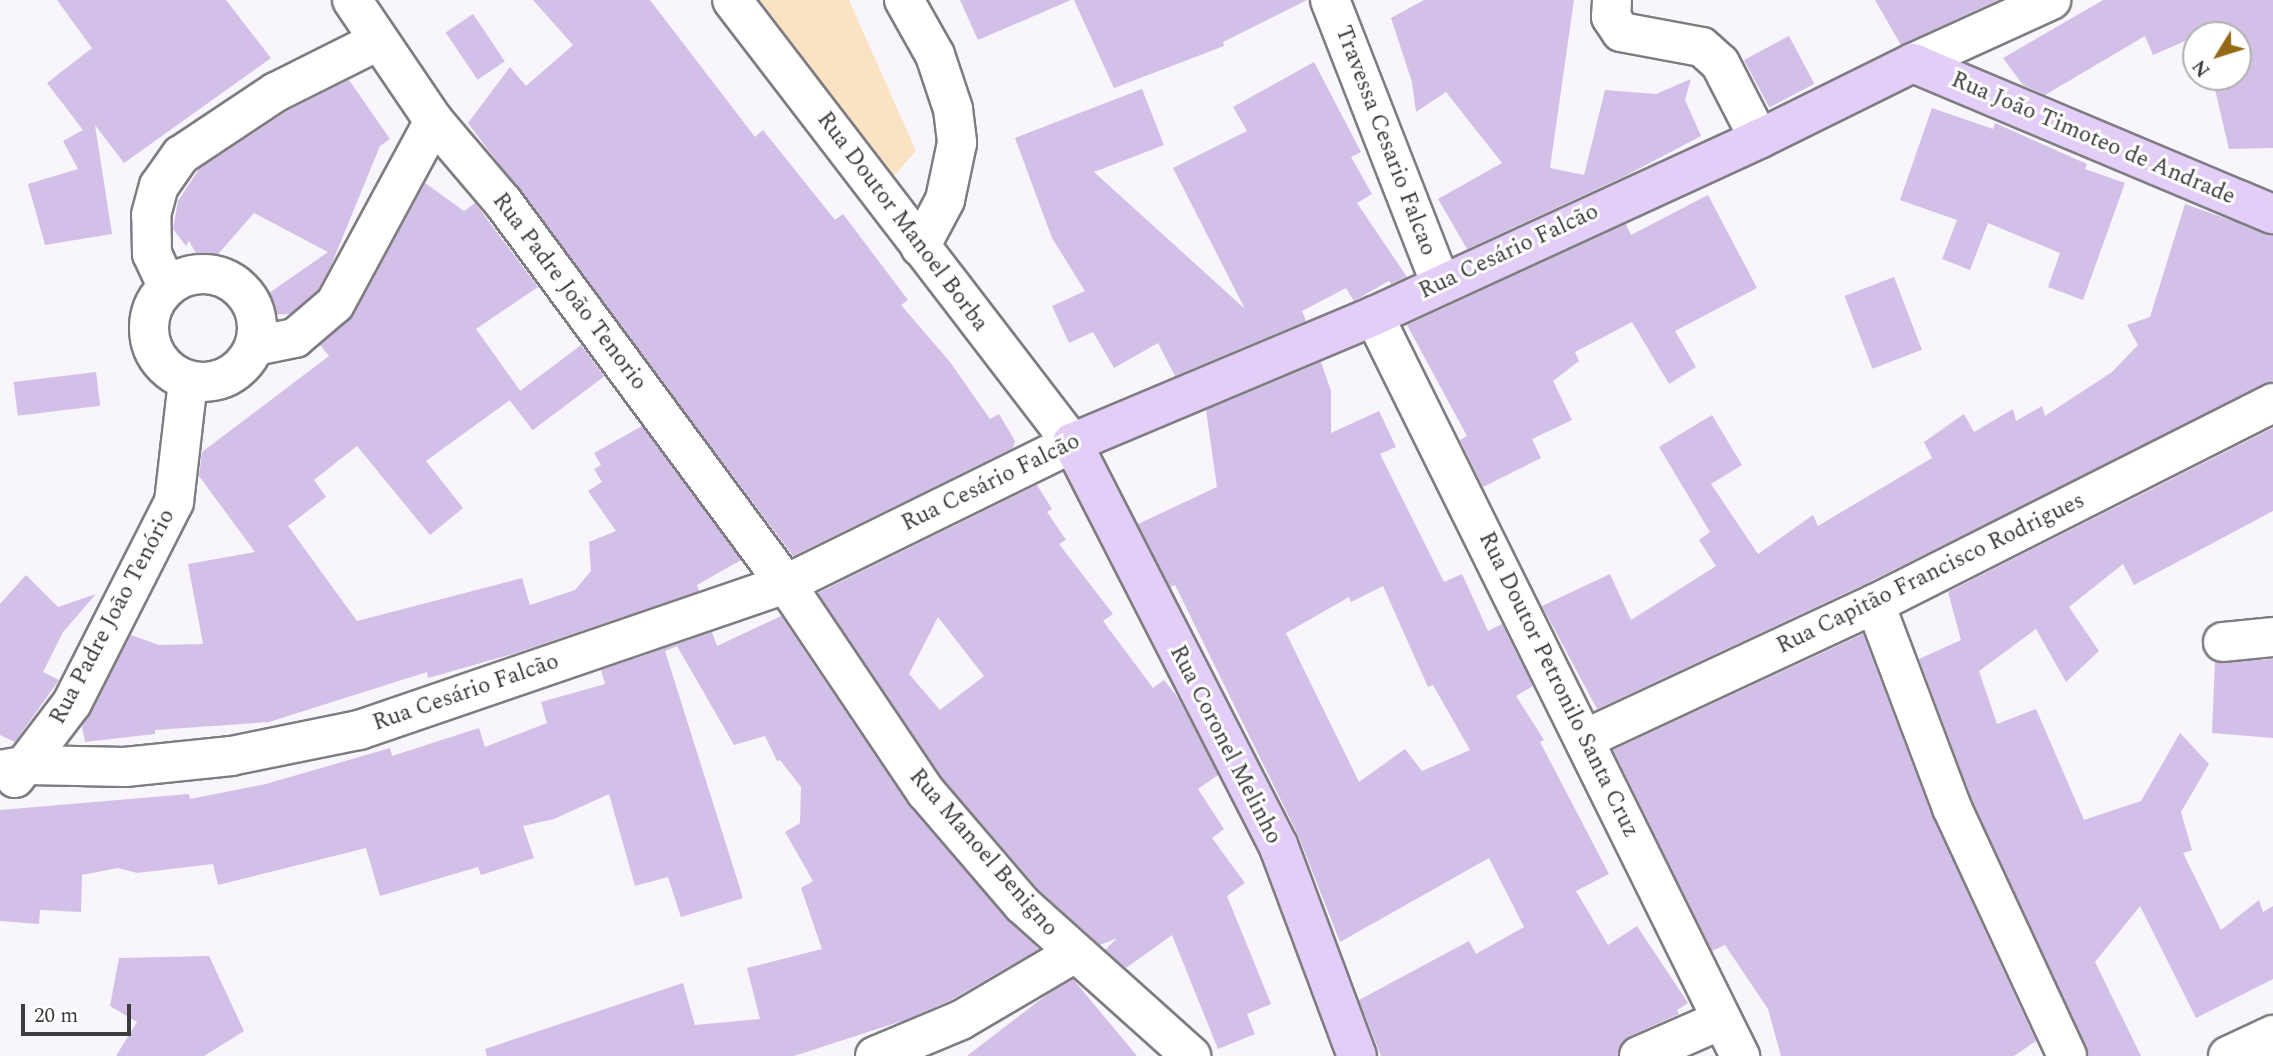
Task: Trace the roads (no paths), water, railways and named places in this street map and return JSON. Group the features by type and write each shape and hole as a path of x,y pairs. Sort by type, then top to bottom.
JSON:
{"main road":[{"name":"Rua Cesário Falcão","path":"1072,443 1374,316 1440,282 1759,139 1913,63"},
{"name":"Rua João Timoteo de Andrade","path":"1913,63 2273,214"},
{"name":"Rua Coronel Melinho","path":"1072,443 1278,845 1357,1056"}],"street":[{"name":"Rua Padre João Tenorio","path":"352,0 434,121 503,201 786,584"},
{"name":"Rua Doutor Manoel Borba","path":"732,0 1072,443"},
{"path":"905,0 935,55 953,108 957,143 945,200 920,247"},
{"name":"Travessa Cesario Falcao","path":"1330,0 1440,282"},
{"path":"1612,0 1611,17 1621,32 1702,47 1720,63 1759,139"},
{"path":"1913,63 2010,9 2050,0"},
{"path":"167,285 152,254 151,215 159,186 181,155 276,92 378,41"},
{"path":"255,346 295,338 335,304 434,121"},
{"path":"200,273 234,283 255,311 255,346 240,369 215,382 188,382 163,366 149,340 150,310 167,285 200,273"},
{"name":"Rua Doutor Petronilo Santa Cruz","path":"1374,316 1740,1056"},
{"name":"Rua Padre João Tenório","path":"0,791 14,768 72,703 174,502 188,382"},
{"name":"Rua Capitão Francisco Rodrigues","path":"1585,739 1875,604 2273,403"},
{"name":"Rua Cesário Falcão","path":"14,768 125,767 231,756 359,730 786,584 1072,443"},
{"name":"Rua Manoel Benigno","path":"786,584 926,792 1023,905 1073,954 1191,1056"},
{"path":"1875,604 1952,808 2067,1056"},
{"path":"2223,642 2273,637"},
{"path":"875,1056 961,1020 1073,954"},
{"path":"1639,1056 1721,1020"}]}
